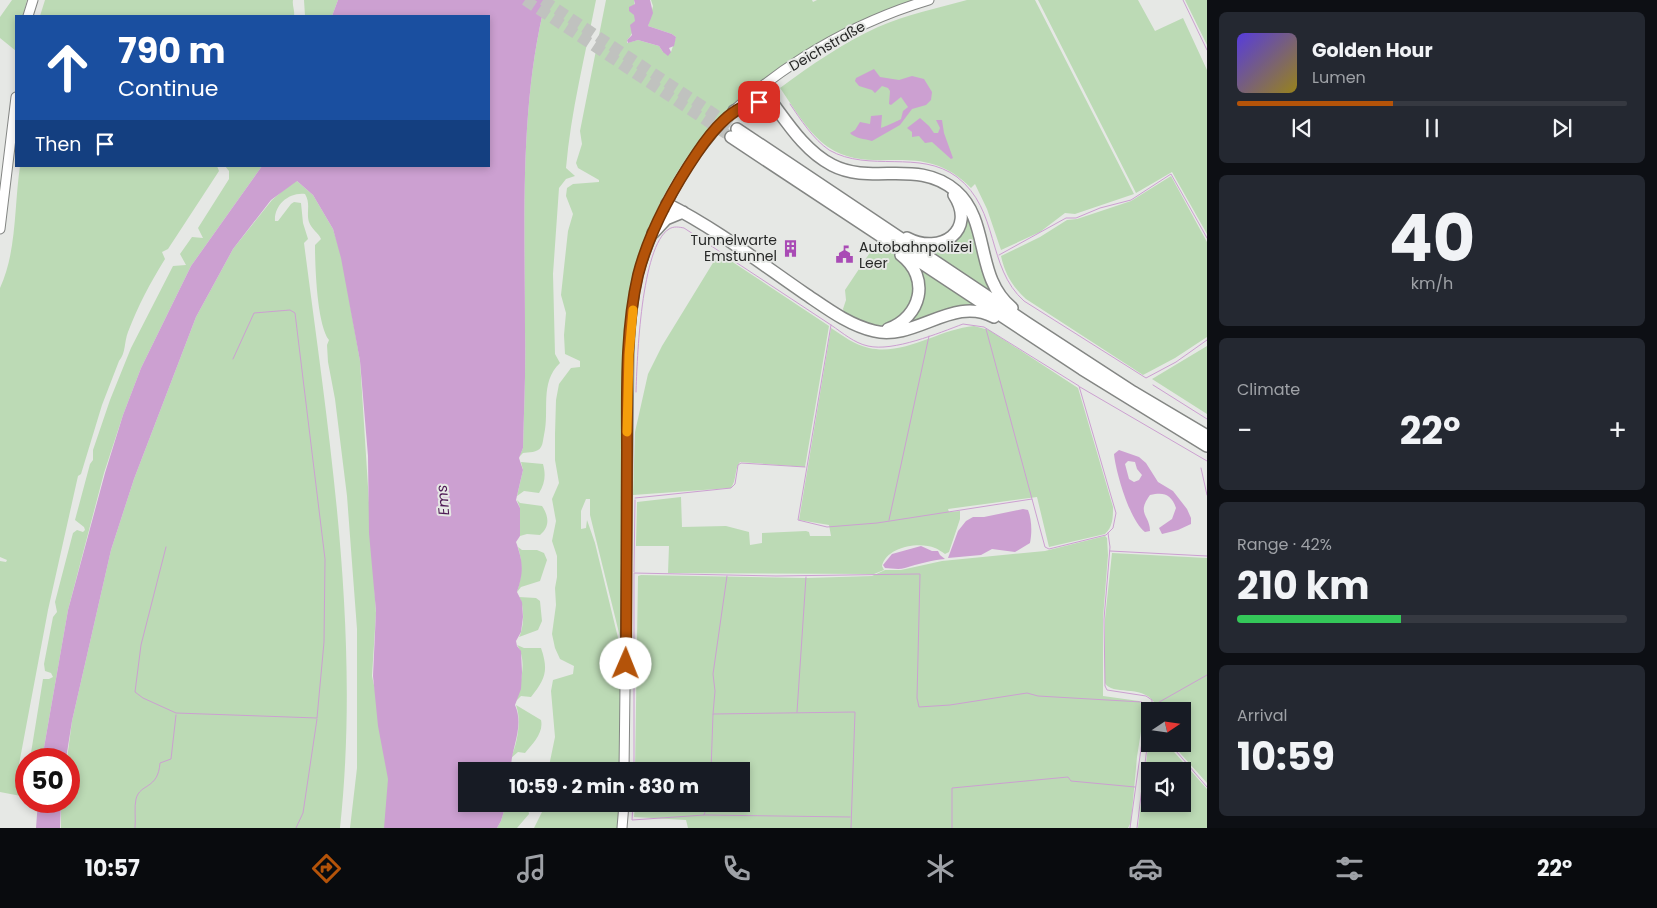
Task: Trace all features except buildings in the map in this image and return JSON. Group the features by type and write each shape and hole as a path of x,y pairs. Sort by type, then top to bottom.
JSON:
{"highway":[{"path":"761,88 809,148 832,165 842,170 864,174 922,174 955,190 967,204 978,226 984,259 993,284 1006,303 1020,314 1021,325"},
{"path":"734,111 755,102 772,102"},
{"path":"1207,436 1021,325 890,242 734,133 872,221 1021,325 1119,393 1207,446"},
{"path":"872,221 882,222 913,241 931,245 942,242 955,232 961,215 957,199 944,184"},
{"path":"667,204 720,234 824,306 859,326 874,331 891,333 909,330 964,310 981,312 1007,325 1021,325"},
{"path":"653,233 666,219 683,212"},
{"path":"874,331 889,329 900,324 908,318 918,301 916,275 909,263 896,252 890,242"}],"main road":[{"path":"28,15 33,0"},
{"name":"Deichstraße","path":"624,762 630,328 638,275 653,233 667,204 701,148 734,111 761,88 800,60 850,31 892,12 929,0"},
{"path":"0,229 15,104"},
{"path":"622,828 623,812"}],"green space":[{"path":"12,0 27,0 23,15 15,15 15,50 0,38 0,17"},
{"path":"45,0 293,0 294,14 294,15 40,15"},
{"path":"304,0 338,0 332,15 305,15"},
{"path":"546,0 596,0 568,147 566,168 575,176 566,179 559,188 553,274 555,354 560,363 549,379 547,388 546,426 542,446 533,452 523,453 519,457 523,448 525,389 525,164 527,122 537,40"},
{"path":"606,0 634,0 634,27 627,43 638,40 659,46 663,52 671,52 676,37 648,26 653,6 651,0 812,0 813,2 817,0 917,0 870,18 798,57 762,81 730,108 702,138 679,170 660,204 644,242 633,282 625,339 623,438 624,636 620,637 590,515 590,499 586,499 581,511 581,529 586,528 587,520 595,543 619,642 623,650 622,762 550,762 555,737 551,691 553,680 573,674 574,666 560,659 552,634 556,605 557,556 552,541 556,521 552,499 559,483 555,460 556,400 559,384 571,368 580,367 580,361 565,354 566,313 561,295 568,231 573,214 566,196 567,188 573,184 599,182 599,180 578,168 576,163 582,144 580,131"},
{"path":"967,0 1035,0 1134,194 1075,214 1065,213 1040,232 1001,250 987,209 975,184 971,188 952,173 934,164 845,156 828,147 814,135 780,88 827,55 878,27 911,15"},
{"path":"1038,0 1138,0 1155,31 1183,18 1207,70 1207,234 1172,172 1136,193"},
{"path":"1185,0 1207,0 1207,45"},
{"path":"20,167 217,167 219,171 168,249 162,252 165,259 132,322 123,354 102,405 81,474 78,476 48,610 22,748 15,748 15,795 0,792 0,561 6,562 7,560 0,557 0,288 9,259"},
{"path":"226,167 261,167 191,266 141,368 104,473 68,610 44,748 32,748 43,679 53,677 51,673 45,671 44,664 53,617 57,612 55,602 73,533 77,530 83,532 85,530 75,520 90,464 93,460 93,450 110,400 131,348 173,266 186,265 180,254 192,237 203,238 198,228 229,179 229,171"},
{"path":"1171,176 1207,242 1207,337 1175,358 1143,375 1026,299 1010,279 1001,256 1040,237 1067,220 1077,219 1131,201"},
{"path":"294,181 297,181 313,195 333,229 342,258 360,361 376,613 372,676 399,801 388,828 350,828 357,768 357,629 347,496 335,399 328,362 327,345 329,340 319,309 315,245 321,239 309,222 308,201 305,194 299,194 288,197 280,205 275,215 275,221 278,221 291,204 294,202 301,203 303,223 308,239 304,243 332,462 344,608 347,681 346,755 340,828 61,828 61,813 80,813 80,748 68,748 72,721 111,550 134,479 196,317 233,249 272,200"},
{"path":"962,199 1000,299 929,253 934,246 951,239"},
{"path":"877,242 906,265 911,271 916,285 912,308 887,326 870,325 845,314 843,309 846,300 845,290"},
{"path":"719,253 829,326 805,467 740,462 731,488 633,495 635,432 648,374 662,346"},
{"path":"911,263 984,310 903,325 918,307"},
{"path":"974,326 989,330 1078,388 1113,507 1111,525 1105,534 1049,547 1037,497 948,509 949,512 960,511 960,519 949,552 945,554 936,548 921,545 904,547 890,554 882,566 884,570 874,574 668,573 669,546 636,546 637,502 681,497 682,527 726,526 749,532 750,545 762,543 762,533 806,531 809,532 810,536 831,536 829,525 799,520 831,328 859,345 882,349 909,345 961,328"},
{"path":"1207,346 1207,414 1152,379"},
{"path":"521,462 543,464 544,479 539,493 524,491 517,496 523,470"},
{"path":"517,500 520,503 542,506 546,514 547,525 540,535 527,534 520,536 520,508"},
{"path":"1105,536 1107,538 1108,555 1103,618 1103,696 1139,701 1141,703 1141,731 1131,822 1128,828 688,828 686,820 634,817 634,812 750,812 750,762 635,762 638,576 807,578 872,576 885,570 901,570 942,561 1045,551"},
{"path":"518,547 522,550 537,550 544,553 547,560 540,581 521,587 517,592 521,570"},
{"path":"1112,553 1207,558 1207,783 1191,765 1191,762 1188,762 1179,752 1191,752 1191,702 1154,702 1142,693 1114,689 1105,683 1105,619"},
{"path":"519,597 536,598 540,601 542,621 538,630 519,637 523,617"},
{"path":"517,645 524,648 541,648 545,669 540,685 531,697 521,696 516,701 523,665"},
{"path":"516,705 541,720 541,729 537,738 525,753 518,752 511,758 518,732 519,718"},
{"path":"1147,752 1174,752 1183,762 1146,762"},
{"path":"1191,771 1207,789 1207,828 1138,828 1141,804 1141,812 1191,812"},
{"path":"504,812 529,812 517,828 497,828"},
{"path":"542,812 620,812 619,828 534,828"}],"water":[{"name":"Ems","path":"338,0 546,0 531,80 525,164 525,374 523,448 519,458 523,470 516,500 520,508 520,536 516,542 522,567 517,592 522,602 523,617 521,632 516,641 521,651 522,672 521,689 515,705 518,714 518,730 511,762 458,762 458,812 504,812 497,828 384,828 388,779 378,726 373,676 376,611 369,533 368,456 360,361 341,258 333,229 313,195 297,181 271,200 233,249 196,317 134,479 111,550 72,721 68,748 44,748 68,610 105,473 123,415 141,368 191,266 261,167 490,167 490,15 332,15"},
{"path":"634,0 650,0 653,13 648,26 676,37 674,46 669,48 671,52 668,56 659,46 638,40 628,43 627,40 632,35 630,25 635,21 634,15 629,11 629,7 635,4"},
{"path":"874,69 880,77 899,80 912,76 924,79 932,92 931,100 926,105 912,109 900,125 872,141 850,133 855,130 860,122 870,124 871,116 882,115 881,128 892,124 901,119 903,111 908,107 901,97 891,105 889,104 890,91 888,88 882,86 875,93 872,90 859,86 855,81 856,78"},
{"path":"920,118 934,133 938,133 940,128 936,120 942,120 944,133 953,158 951,159 932,142 925,143 919,136 912,137 912,132 907,128"},
{"path":"1119,450 1139,457 1146,463 1158,482 1173,491 1187,509 1191,518 1191,524 1162,534 1159,528 1172,519 1176,508 1172,500 1166,495 1155,494 1150,495 1144,506 1150,531 1145,532 1139,526 1129,507 1114,454","holes":["1128,461 1135,462 1137,469 1142,475 1139,480 1134,482 1129,479 1125,464"]},
{"path":"1023,509 1028,510 1030,518 1030,543 1015,552 992,549 981,555 948,558 958,531 966,521 973,517 984,517"},
{"path":"921,546 932,551 938,551 945,559 900,569 885,568 883,565 892,554"},
{"path":"37,813 61,813 60,828 36,828"}],"waterway":[{"path":"1183,0 1207,50"},
{"path":"790,104 803,123 823,146 844,157 861,160 927,164 943,169 957,177 971,190 980,206 1004,272 1012,287 1024,301 1146,378 1176,362 1207,340"},
{"path":"999,255 1066,218 1076,218 1100,208 1131,200 1171,174 1207,238"},
{"path":"636,392 642,305 652,257 660,240 669,229 675,227 684,228 828,323 831,325 835,328 858,343 878,347 890,346 903,344 963,324 984,327 1079,386 1116,513 1113,528 1106,535 1049,549 1045,547 1032,499 877,523 827,527 798,520 831,325"},
{"path":"166,547 141,645 135,692 143,698 176,713 317,718 324,642 325,559 295,313 290,310 254,313 233,359"},
{"path":"986,329 1032,499"},
{"path":"889,520 929,336"},
{"path":"1153,385 1207,419"},
{"path":"1080,387 1207,461"},
{"path":"635,498 731,488 735,484 738,465 741,463 805,467"},
{"path":"1201,468 1207,495"},
{"path":"634,572 635,500"},
{"path":"1108,533 1110,547 1104,619 1105,686 1107,690 1146,696 1152,702"},
{"path":"1110,551 1207,556"},
{"path":"634,762 634,573 776,576 920,574 917,698 919,707 950,705 1027,693 1038,696 1142,702 1146,713 1130,828"},
{"path":"713,714 715,691 713,674 727,576"},
{"path":"797,712 806,577"},
{"path":"1159,702 1207,675"},
{"path":"711,762 713,714 855,712 851,828"},
{"path":"135,828 135,802 138,794 156,778 160,763 171,759 176,715"},
{"path":"296,828 303,813 317,719"},
{"path":"1137,828 1146,752"},
{"path":"1177,752 1207,787"},
{"path":"952,828 952,788 1068,777 1071,781 1135,787"},
{"path":"632,812 632,820 704,815 705,812"},
{"path":"704,815 850,817"}],"tunnel":[{"path":"525,0 731,137"},
{"path":"543,0 737,129"}],"slow traffic":[{"path":"627,432 630,328 633,310"}],"place":[{"name":"Tunnelwarte Emstunnel","path":"791,248"},
{"name":"Autobahnpolizei Leer","path":"845,255"}],"route":[{"path":"626,664 627,401 630,328 638,275 653,233 687,168 719,126 734,111 751,103 759,102"}]}
